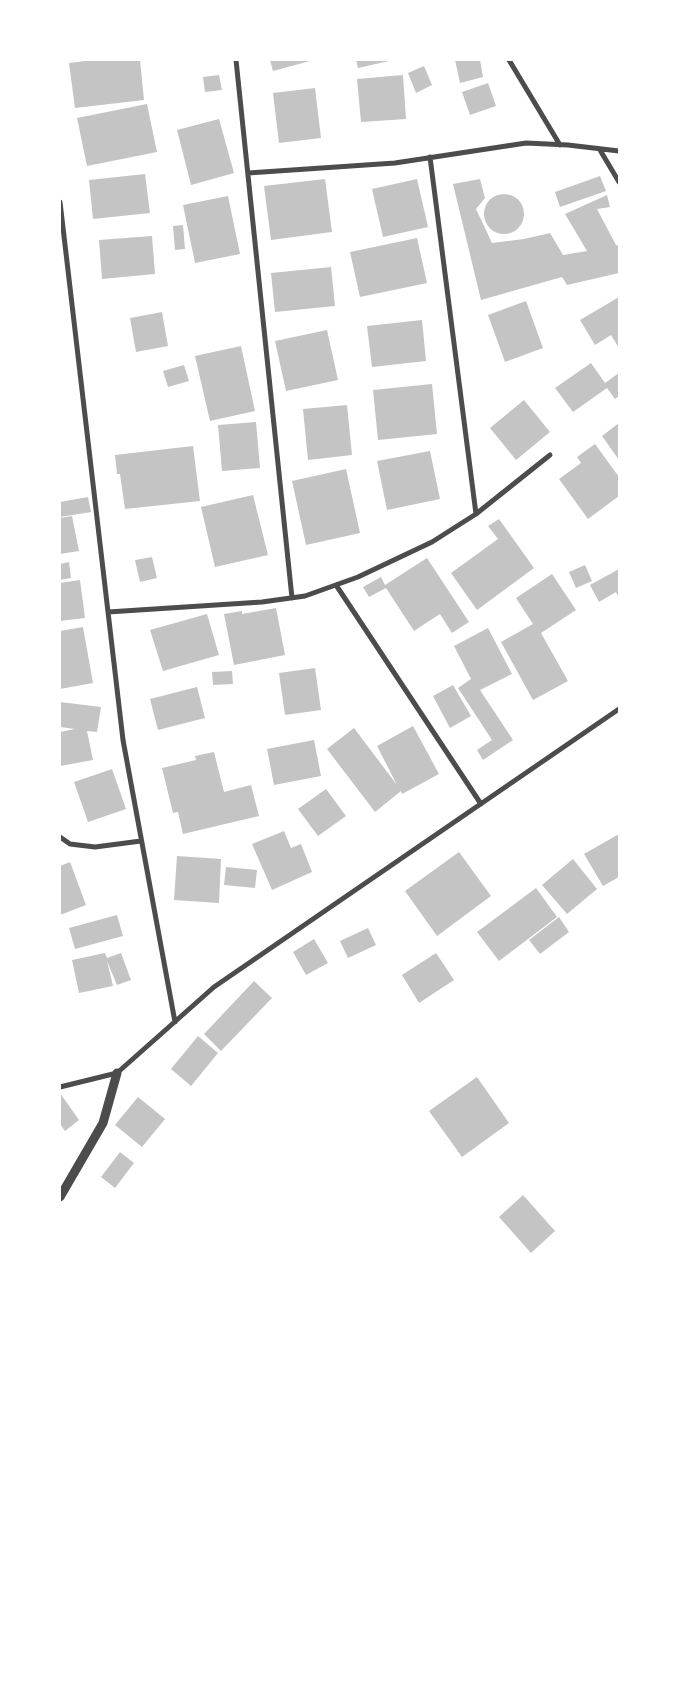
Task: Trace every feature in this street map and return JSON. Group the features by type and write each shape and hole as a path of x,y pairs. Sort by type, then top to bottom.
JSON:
{"street":[{"path":"236,60 292,598"},
{"path":"509,60 560,145"},
{"path":"248,173 395,163 526,144 560,145 619,151"},
{"path":"600,150 619,182"},
{"path":"430,157 476,514"},
{"path":"60,202 122,740 175,1022"},
{"path":"108,612 262,602 305,596 336,585 358,577 432,542 476,514 550,455"},
{"path":"336,585 481,804"},
{"path":"60,1087 117,1073 214,987 619,710"},
{"path":"60,837 70,844 95,847 141,841"},
{"path":"60,1197 104,1123 117,1073"}],"building":[{"path":"93,60 140,60 144,100 75,108 69,63"},
{"path":"270,60 310,60 310,61 273,71"},
{"path":"356,60 389,60 389,61 358,68"},
{"path":"455,60 480,60 483,77 460,83"},
{"path":"424,66 432,85 416,93 408,73"},
{"path":"219,75 222,90 205,92 203,77"},
{"path":"403,75 406,119 361,122 357,79"},
{"path":"488,83 496,106 470,115 462,92"},
{"path":"315,88 321,138 279,143 273,93"},
{"path":"147,104 157,152 87,166 77,118"},
{"path":"219,119 234,173 191,185 177,130"},
{"path":"145,174 150,213 93,219 89,180"},
{"path":"600,176 606,191 560,207 555,192"},
{"path":"325,179 332,232 271,240 264,186"},
{"path":"417,179 428,227 383,237 372,189"},
{"path":"480,179 485,198 476,209 492,243 550,233 563,255 587,251 565,214 607,195 610,207 597,209 616,245 619,247 619,273 567,285 562,277 481,300 453,184"},
{"path":"508,194 515,197 521,203 524,214 523,222 515,231 508,234 500,234 493,231 485,222 484,210 487,203 496,195"},
{"path":"228,196 240,254 195,263 183,205"},
{"path":"183,225 185,249 175,250 173,226"},
{"path":"152,236 155,274 102,279 99,240"},
{"path":"417,238 427,283 360,297 350,252"},
{"path":"331,267 335,306 275,312 271,273"},
{"path":"619,297 619,348 611,335 595,345 580,320"},
{"path":"526,301 543,348 505,362 488,315"},
{"path":"162,312 168,346 136,352 130,318"},
{"path":"422,320 426,361 372,367 367,326"},
{"path":"327,330 338,380 286,391 275,341"},
{"path":"241,346 255,411 210,421 195,356"},
{"path":"591,363 605,383 619,373 619,396 615,399 607,388 573,412 555,388"},
{"path":"184,365 189,381 168,387 163,371"},
{"path":"432,384 437,434 378,440 373,390"},
{"path":"524,400 550,432 516,460 490,428"},
{"path":"347,405 352,455 308,460 303,409"},
{"path":"256,422 260,468 222,471 218,425"},
{"path":"619,423 619,460 602,436"},
{"path":"595,444 619,477 619,496 588,519 559,479 581,463 577,457"},
{"path":"193,446 200,501 125,509 115,455"},
{"path":"430,451 440,499 387,510 377,461"},
{"path":"346,469 360,533 306,545 292,481"},
{"path":"253,495 268,555 215,567 201,507"},
{"path":"88,497 91,512 60,517 60,502"},
{"path":"72,516 79,551 60,554 60,518"},
{"path":"499,519 534,568 477,610 451,573 498,539 488,526"},
{"path":"152,557 157,578 140,582 135,560"},
{"path":"427,558 469,622 452,633 440,614 414,631 386,588 369,597 363,587 381,577 385,585"},
{"path":"69,562 71,578 60,580 60,564"},
{"path":"585,565 592,581 576,588 569,572"},
{"path":"619,569 619,598 616,592 599,602 590,585"},
{"path":"552,574 576,610 541,633 568,681 533,700 501,642 533,624 516,598"},
{"path":"80,580 85,618 60,621 60,583"},
{"path":"276,608 285,655 234,665 224,614 242,611 242,614"},
{"path":"207,614 219,655 163,671 150,630"},
{"path":"83,627 93,683 60,689 60,631"},
{"path":"488,628 512,674 480,690 513,740 483,760 477,750 492,740 458,688 471,679 454,646"},
{"path":"315,668 321,710 285,715 279,673"},
{"path":"232,671 233,684 213,685 212,672"},
{"path":"453,685 471,716 450,728 433,696"},
{"path":"197,687 205,718 158,730 150,699"},
{"path":"60,702 101,707 97,732 87,731 93,760 60,766 60,732 75,729 60,727"},
{"path":"413,726 439,774 402,794 401,791 375,812 327,749 354,728 397,785 377,746"},
{"path":"314,740 321,776 274,785 267,749"},
{"path":"214,752 224,792 251,785 259,816 183,834 178,812 173,813 162,768 196,760 195,756"},
{"path":"112,769 126,809 88,822 74,782"},
{"path":"326,789 346,816 318,836 298,809"},
{"path":"284,831 291,848 301,844 312,872 272,890 252,844"},
{"path":"619,834 619,877 603,886 584,854"},
{"path":"459,852 491,896 437,936 405,891"},
{"path":"177,856 221,859 219,903 174,900"},
{"path":"573,859 597,889 567,914 542,885"},
{"path":"70,862 86,905 60,915 60,866"},
{"path":"226,867 257,870 255,888 224,885"},
{"path":"536,888 557,917 499,961 477,932"},
{"path":"117,915 123,936 75,949 69,928"},
{"path":"559,917 569,932 540,954 529,940"},
{"path":"368,928 376,945 348,958 340,941"},
{"path":"314,939 328,963 306,975 293,952"},
{"path":"105,953 107,958 121,953 131,980 117,985 107,961 113,986 79,993 72,960"},
{"path":"436,953 454,980 419,1003 402,975"},
{"path":"254,981 272,998 221,1051 204,1034"},
{"path":"198,1036 218,1053 191,1086 171,1069"},
{"path":"477,1077 509,1123 462,1157 429,1111"},
{"path":"60,1093 79,1120 65,1131 60,1124"},
{"path":"138,1097 165,1119 142,1147 115,1125"},
{"path":"120,1152 134,1163 115,1188 101,1177"},
{"path":"523,1195 555,1231 531,1253 499,1217"}]}
